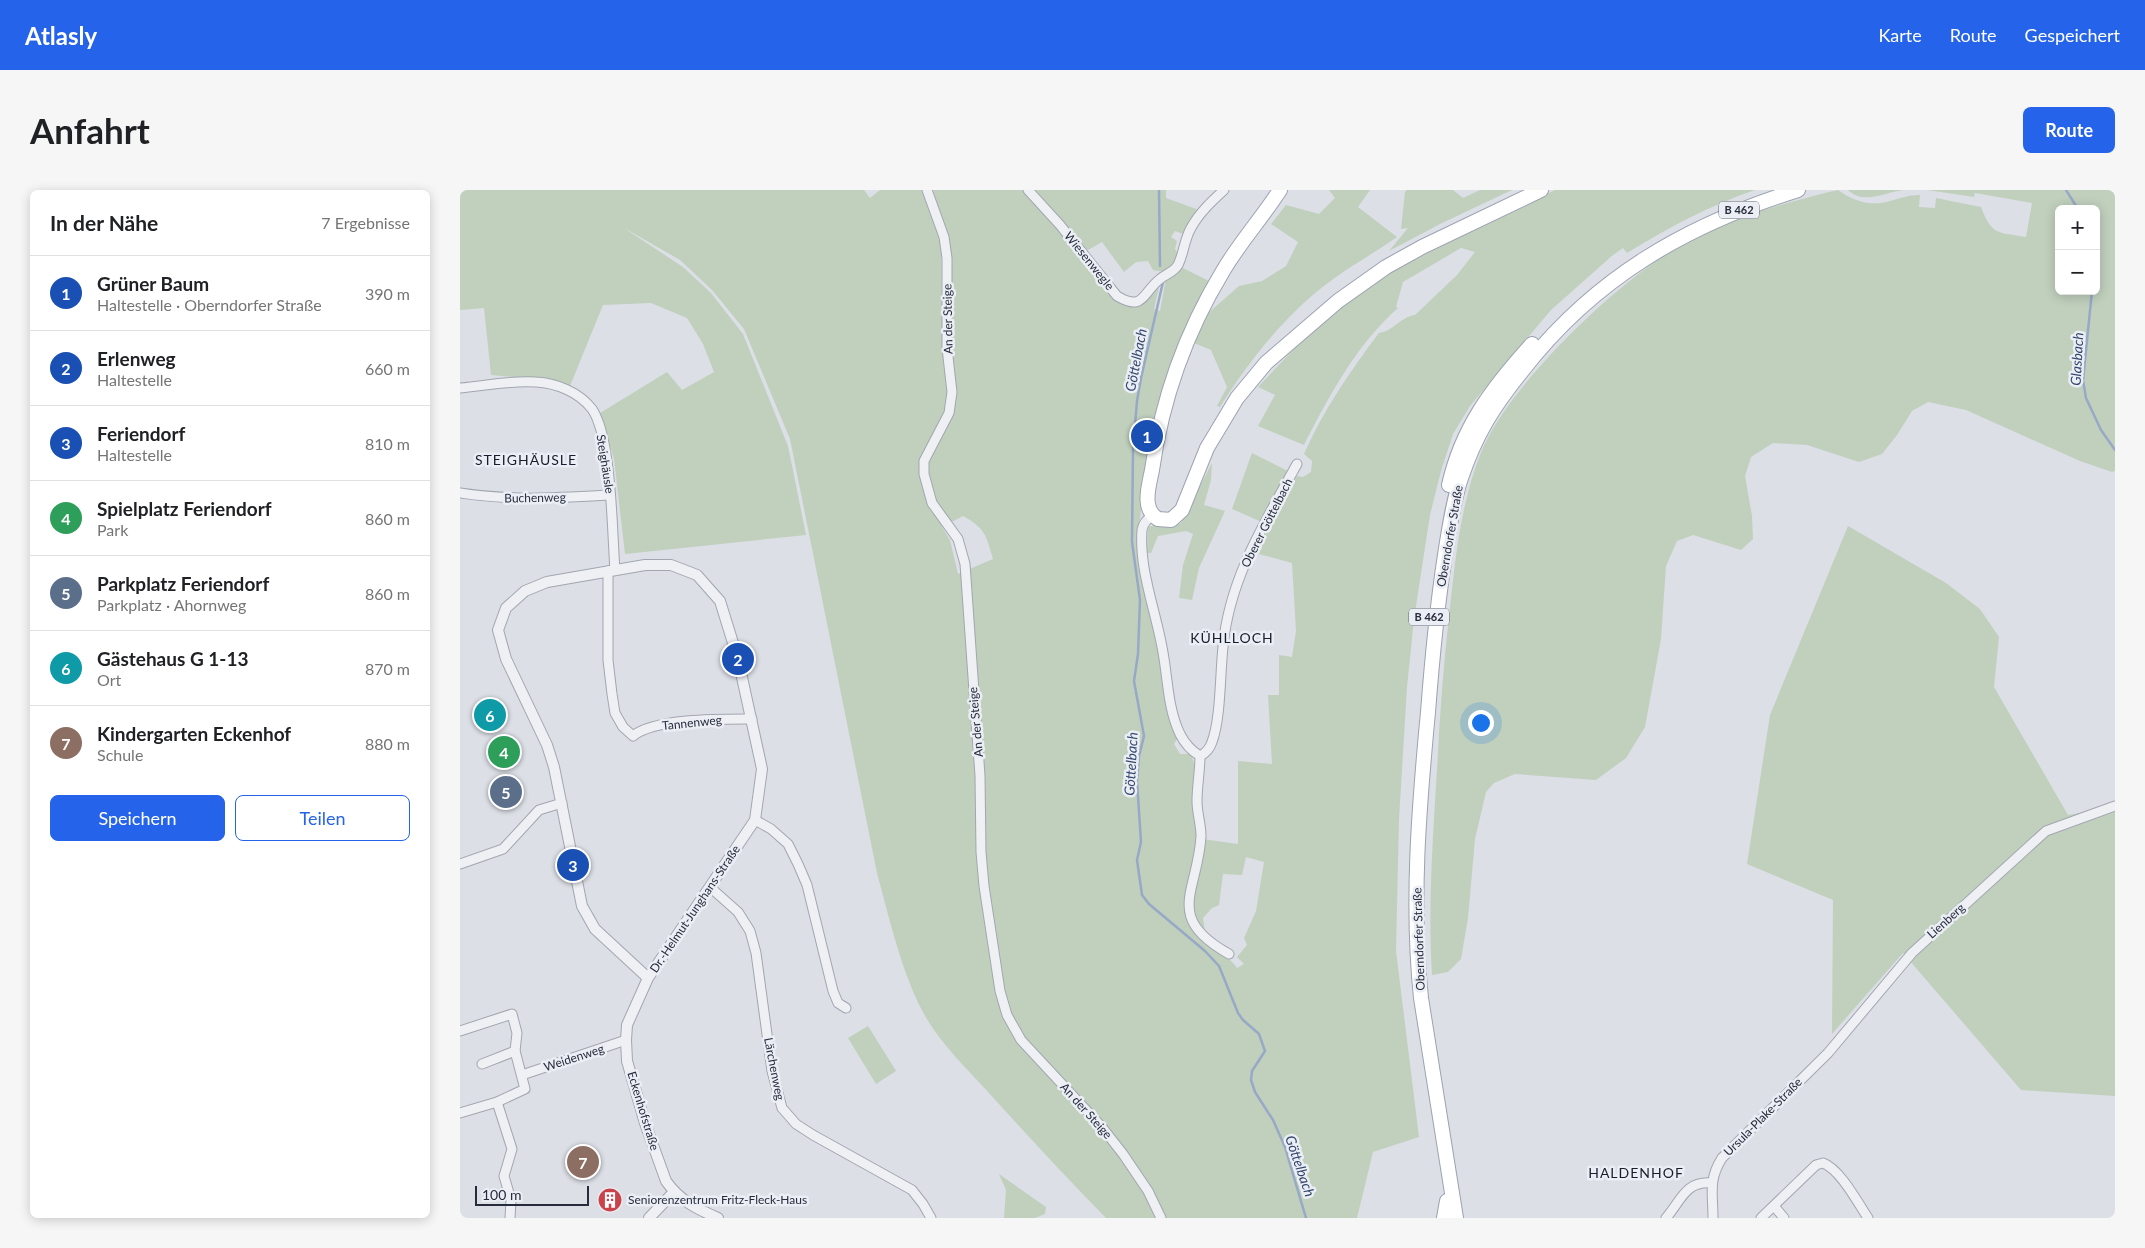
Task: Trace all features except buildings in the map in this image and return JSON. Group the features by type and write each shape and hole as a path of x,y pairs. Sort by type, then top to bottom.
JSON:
{"main road":[{"path":"1280,190 1222,271 1178,362 1168,392 1148,498 1149,510 1158,519 1166,521 1179,514 1186,503 1207,448 1237,398 1279,344 1296,327 1334,294 1387,257 1523,190"},
{"path":"1266,363 1323,313 1378,272 1422,247 1541,190"},
{"name":"Oberndorfer Straße","path":"1451,1201 1422,1060 1412,995 1408,940 1408,892 1420,695 1440,530 1450,481 1462,442 1476,413 1529,347 1581,293 1640,251 1670,234 1731,204 1771,190"},
{"name":"Oberndorfer Straße","path":"1451,1201 1421,998 1418,968 1416,892 1430,690 1442,577 1450,523 1460,480 1472,448 1486,419 1536,353 1590,298 1647,256 1680,238 1751,206 1798,190"},
{"path":"1444,1218 1451,1201"},
{"name":"B 462","path":"1449,1218 1451,1201"},
{"name":"B 462","path":"1451,1201 1456,1218"}],"street":[{"name":"An der Steige","path":"928,190 944,237 947,258 946,348 952,392 949,413 924,462 924,474 932,503 953,532 963,554 968,593 980,776 981,852 984,886 1000,991 1007,1015 1021,1040 1101,1126 1148,1191 1161,1218"},
{"name":"Wiesenwegle","path":"1028,190 1060,225 1117,296 1128,302 1141,301 1159,279 1175,270 1191,227 1203,210 1224,190"},
{"name":"Steighäusle","path":"460,388 535,382 565,388 586,401 598,424 606,454 610,496 611,571"},
{"name":"Oberer Göttelbach","path":"1200,756 1205,753 1213,741 1218,711 1224,639 1232,599 1246,558 1297,464"},
{"name":"Buchenweg","path":"460,493 499,499 610,496"},
{"path":"1153,515 1144,523 1142,528 1143,548 1149,588 1163,648 1172,707 1176,724 1184,741 1190,750 1200,756 1197,801 1201,834 1198,858 1191,884 1190,908 1194,926 1200,935 1229,954"},
{"name":"Dr.-Helmut-Junghans-Straße","path":"645,565 671,565 697,575 720,601 738,658 752,719 762,768 755,820 711,888 648,978 595,930 582,906 554,767 506,659 498,630 506,608 525,591 547,582 645,565"},
{"name":"Tannenweg","path":"611,571 608,660 615,713 623,727 633,736 647,728 718,719 752,719"},
{"path":"460,864 503,849 539,810 562,803"},
{"name":"Lienberg","path":"1806,1074 1828,1053 1912,953 2046,831 2115,806"},
{"path":"755,820 771,829 788,844 798,864 807,885 833,991 838,1003 846,1008"},
{"name":"Lärchenweg","path":"711,888 738,912 750,931 756,953 772,1071 782,1108 796,1124 813,1135 912,1190 931,1218"},
{"name":"Eckenhofstraße","path":"648,978 627,1025 626,1040 627,1061 645,1123 661,1169 674,1192 686,1203 718,1218"},
{"path":"460,1031 512,1014 517,1033 515,1051 525,1089 497,1102 460,1114"},
{"name":"Weidenweg","path":"522,1075 626,1040"},
{"path":"482,1064 515,1051"},
{"name":"Ursula-Plake-Straße","path":"1713,1218 1711,1182 1713,1173 1722,1158 1806,1074"},
{"path":"497,1102 512,1149 504,1176 511,1200 510,1218"},
{"path":"1761,1218 1816,1166 1823,1163 1846,1186 1868,1218"},
{"path":"1666,1218 1691,1186 1699,1182 1711,1182"},
{"path":"649,1218 674,1192"},
{"path":"1774,1206 1784,1218"}],"green space":[{"path":"460,190 864,190 870,198 880,190 923,190 941,244 942,320 950,322 951,258 949,240 933,190 1026,190 1129,304 1160,283 1154,309 1160,311 1166,278 1181,267 1209,281 1174,356 1151,426 1138,535 1149,609 1157,636 1178,737 1174,744 1180,754 1190,754 1196,769 1199,787 1196,856 1188,915 1192,925 1203,940 1224,955 1237,968 1244,964 1237,957 1247,945 1244,938 1256,911 1264,862 1246,857 1242,875 1223,874 1219,905 1212,908 1203,918 1206,938 1191,906 1202,839 1238,844 1238,761 1272,764 1268,695 1279,695 1279,655 1292,657 1296,631 1292,563 1255,553 1297,476 1303,477 1311,472 1312,461 1304,454 1311,438 1328,407 1368,347 1379,333 1389,330 1405,318 1415,315 1457,275 1475,252 1461,248 1403,282 1396,307 1398,308 1383,322 1356,355 1323,408 1304,445 1258,426 1275,395 1258,387 1312,330 1342,305 1384,275 1555,190 1755,190 1690,218 1627,253 1623,248 1613,255 1551,310 1470,406 1453,434 1430,515 1414,619 1407,687 1399,819 1396,951 1419,1137 1373,1152 1357,1218 1106,1218 963,1065 930,1025 909,981 891,926 877,873 790,439 744,329 712,290 680,260 624,228 683,267 711,293 743,334 788,446 806,535 625,554 614,459 600,413 667,372 682,390 714,372 703,344 687,318 651,303 603,305 570,386 536,379 491,375 484,308 460,310","holes":["963,516 984,533 993,559 958,574 950,540 942,527"]},
{"path":"1030,190 1166,190 1166,198 1199,210 1183,234 1175,231 1171,237 1177,241 1175,249 1179,256 1169,269 1162,271 1153,270 1148,261 1136,262 1124,272 1102,242 1083,253"},
{"path":"1329,190 1370,190 1358,207 1397,237 1336,277 1303,304 1272,336 1244,371 1220,407 1217,406 1227,387 1211,350 1194,343 1207,314 1239,286 1262,281 1286,266 1298,242 1271,224 1286,205 1319,214 1335,198"},
{"path":"1407,190 1453,190 1463,198 1480,190 1512,190 1442,223 1389,251 1408,228 1401,229 1405,192"},
{"path":"1838,190 1856,200 1869,203 1883,203 1920,195 1919,207 1935,208 1936,198 1981,207 1989,223 1997,231 2026,237 2032,203 1975,193 1974,197 1927,190 2115,190 2115,471 2112,472 2080,461 1966,410 1928,402 1912,411 1882,454 1859,462 1807,445 1773,443 1751,457 1745,476 1752,516 1753,539 1741,550 1693,535 1677,541 1666,566 1661,639 1645,727 1626,758 1596,780 1515,774 1494,783 1486,792 1475,839 1468,918 1461,959 1448,972 1432,975 1430,915 1432,854 1445,657 1460,531 1471,482 1482,450 1497,422 1519,391 1546,359 1609,298 1642,271 1701,234 1734,220"},
{"path":"1848,190 1905,190 1861,197"},
{"path":"1252,453 1290,472 1264,523 1232,509"},
{"path":"1212,463 1211,480 1204,505 1225,511 1199,568 1192,600 1179,598 1183,565 1193,534 1186,531 1158,536 1151,553 1147,553 1148,527 1171,526 1181,523"},
{"path":"1848,526 1946,583 1980,609 1999,637 1994,687 2068,815 2115,807 2115,1096 2021,1090 1903,953 1832,1034 1833,900 1747,864 1770,715"},
{"path":"868,1026 896,1071 876,1084 848,1038"},
{"path":"999,1174 1046,1207 1045,1214 1035,1218 1004,1218 1006,1190"}],"waterway":[{"name":"Göttelbach","path":"1159,190 1160,266"},
{"name":"Glasbach","path":"2066,190 2075,205"},
{"name":"Göttelbach","path":"1163,282 1141,378 1133,449 1132,542 1140,600 1138,654 1134,681 1144,736 1139,756 1137,781 1141,842 1137,860 1142,895 1149,904 1205,951 1219,966 1238,1013 1259,1034 1265,1051 1252,1071 1251,1080 1255,1092 1273,1120 1285,1147 1306,1218"},
{"name":"Glasbach","path":"2092,295 2083,380 2086,398 2101,430 2115,450"}],"place":[{"name":"Grüner Baum","path":"1147,436"},
{"name":"Erlenweg","path":"738,659"},
{"name":"Gästehaus G 1-13","path":"490,715"},
{"name":"Spielplatz Feriendorf","path":"504,752"},
{"name":"Parkplatz Feriendorf","path":"506,792"},
{"name":"Feriendorf","path":"573,865"},
{"name":"Kindergarten Eckenhof","path":"583,1162"},
{"name":"Seniorenzentrum Fritz-Fleck-Haus","path":"610,1200"}],"district":[{"name":"STEIGHÄUSLE","path":"526,460"},
{"name":"KÜHLLOCH","path":"1232,638"},
{"name":"HALDENHOF","path":"1636,1173"}]}
